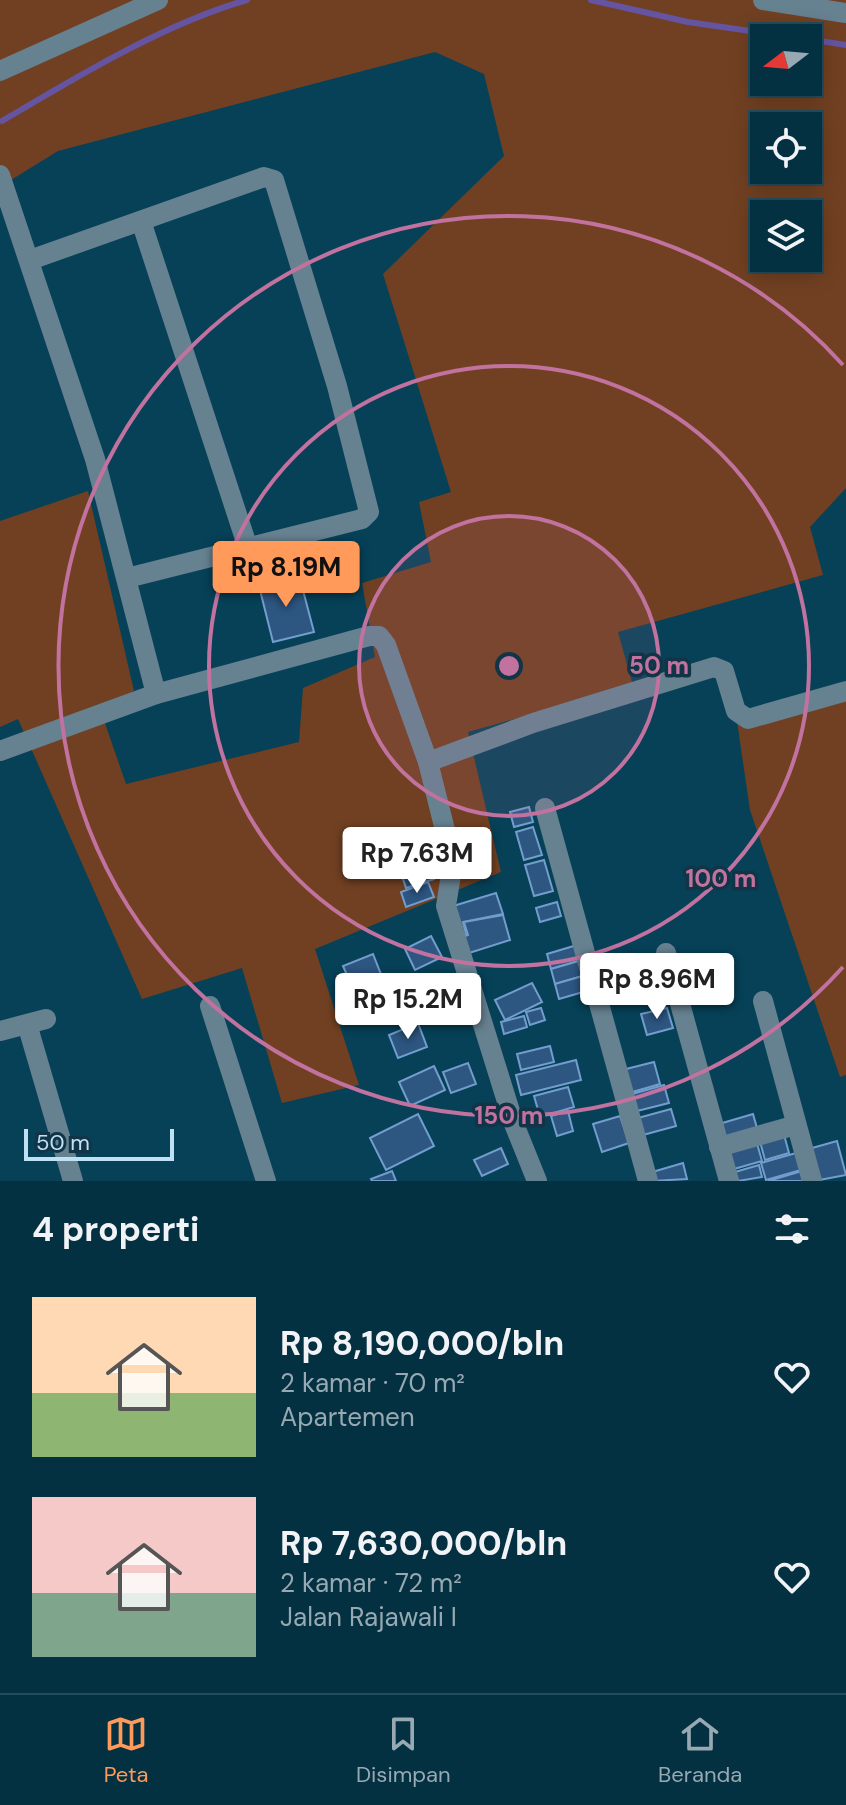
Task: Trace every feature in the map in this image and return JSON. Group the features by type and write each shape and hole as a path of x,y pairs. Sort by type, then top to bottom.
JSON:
{"street":[{"path":"0,71 158,0"},
{"path":"763,0 846,13"},
{"path":"0,175 95,459 156,694"},
{"path":"30,260 264,177 274,180 337,386 369,512 362,519 127,578"},
{"path":"141,221 248,548"},
{"path":"0,751 156,694 369,636 379,636 386,645 428,762 453,862 446,906 514,1124 537,1181"},
{"path":"428,762 533,723 714,667 724,671 736,711 748,719 846,691"},
{"path":"545,808 648,1181"},
{"path":"666,953 729,1181"},
{"path":"763,1001 812,1181"},
{"path":"210,1006 266,1181"},
{"path":"0,1031 36,1021 73,1181"},
{"path":"719,1147 796,1125"}],"shaded area":[{"path":"0,0 846,0 846,488 810,527 823,575 618,632 633,686 468,732 501,872 315,949 359,1085 282,1103 242,968 142,999 18,719 0,727 0,521 88,491 134,691 100,709 126,784 299,742 303,688 375,657 362,583 431,562 419,502 451,492 383,274 504,156 484,74 435,52 58,151 11,180 0,194"},
{"path":"846,690 846,1075 840,1077 750,810 737,721"}],"building":[{"path":"299,575 314,632 273,642 259,586"},
{"path":"529,807 533,822 514,827 510,812"},
{"path":"533,827 542,855 524,860 516,832"},
{"path":"544,860 553,891 534,896 525,865"},
{"path":"428,861 434,879 406,888 400,870"},
{"path":"428,882 434,897 406,907 401,892"},
{"path":"496,893 503,914 463,922 466,934 459,936 450,907"},
{"path":"557,902 561,916 540,922 536,908"},
{"path":"503,915 510,940 466,954 461,938 468,935 464,922"},
{"path":"431,936 442,957 415,970 405,949"},
{"path":"577,945 582,960 551,969 547,954"},
{"path":"373,954 382,977 353,989 343,966"},
{"path":"582,960 586,975 555,984 551,969"},
{"path":"586,975 590,990 559,999 555,984"},
{"path":"423,980 432,998 394,1016 386,998"},
{"path":"532,983 542,1002 505,1020 495,1000"},
{"path":"541,1008 545,1020 530,1025 526,1012"},
{"path":"667,1008 673,1028 647,1035 641,1014"},
{"path":"524,1016 527,1027 504,1034 501,1022"},
{"path":"418,1023 427,1047 398,1058 389,1035"},
{"path":"550,1046 554,1062 521,1070 517,1054"},
{"path":"576,1060 581,1080 521,1095 516,1075"},
{"path":"654,1062 660,1084 629,1093 622,1070"},
{"path":"468,1063 476,1084 451,1093 443,1072"},
{"path":"434,1066 445,1090 410,1106 399,1082"},
{"path":"664,1085 669,1103 637,1111 632,1094"},
{"path":"568,1087 574,1107 540,1117 534,1096"},
{"path":"671,1109 676,1126 643,1135 638,1118"},
{"path":"568,1111 573,1131 557,1136 551,1116"},
{"path":"418,1114 434,1146 386,1170 370,1138"},
{"path":"753,1114 759,1135 725,1144 719,1124"},
{"path":"620,1116 629,1143 602,1152 593,1124"},
{"path":"783,1131 789,1153 765,1160 759,1138"},
{"path":"756,1140 762,1161 734,1169 728,1147"},
{"path":"837,1141 846,1175 814,1181 805,1150"},
{"path":"501,1148 508,1164 482,1176 474,1160"},
{"path":"796,1153 801,1170 766,1180 761,1163"},
{"path":"683,1163 687,1179 652,1181 649,1173"},
{"path":"759,1165 762,1177 738,1181 735,1172"},
{"path":"392,1171 396,1181 371,1179"},
{"path":"802,1171 804,1181 768,1181"}],"waterway":[{"path":"2,121 153,37 247,0"},
{"path":"591,0 688,22 750,31"},
{"path":"822,41 846,45"}]}
